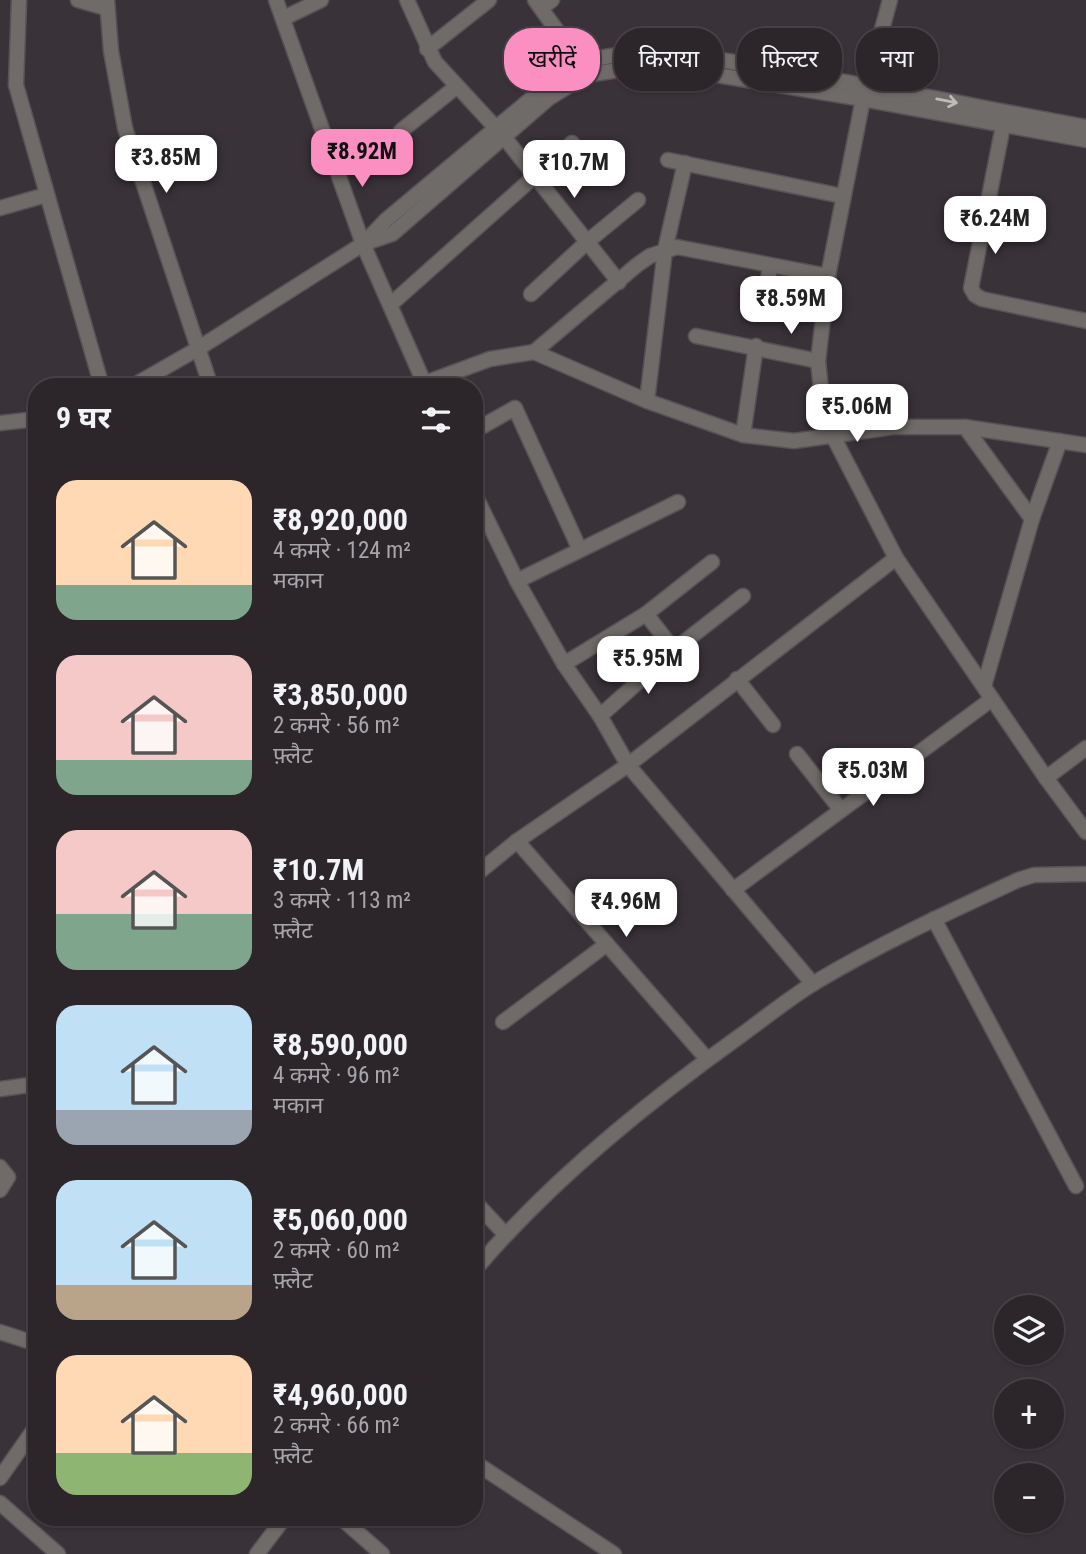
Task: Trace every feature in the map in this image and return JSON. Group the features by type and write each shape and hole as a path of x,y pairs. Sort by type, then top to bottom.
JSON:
{"street":[{"path":"19,0 16,85 99,378"},
{"path":"78,0 107,4 125,128 208,378"},
{"path":"276,0 363,244 423,378"},
{"path":"284,18 321,0"},
{"path":"407,0 427,49 456,87 500,133 620,282"},
{"path":"427,49 489,0"},
{"path":"890,0 865,92 842,196 828,276 818,361 821,389 833,436 896,558 1086,832"},
{"path":"543,3 558,28"},
{"path":"723,63 865,92 1003,127 1086,140"},
{"path":"500,133 586,75 614,71"},
{"path":"723,74 865,92 1086,127"},
{"path":"401,131 456,87"},
{"path":"147,378 363,244 392,234 544,91"},
{"path":"1003,127 971,288 975,295 982,299 1086,321"},
{"path":"390,305 572,143"},
{"path":"668,160 842,196"},
{"path":"647,401 665,250 685,163"},
{"path":"0,208 46,195"},
{"path":"531,294 587,242 638,200"},
{"path":"443,378 490,359 534,352 650,256 665,250 677,247 770,267 828,276"},
{"path":"765,297 770,267"},
{"path":"696,336 756,346 818,361"},
{"path":"743,435 756,346"},
{"path":"534,352 647,401 743,435 793,441 893,427 965,427 1086,445"},
{"path":"483,426 515,408 580,550"},
{"path":"0,423 28,420"},
{"path":"965,427 1032,519"},
{"path":"733,890 841,810 988,692 1032,519 1060,441"},
{"path":"517,581 678,502"},
{"path":"483,511 517,581 564,664 600,716 628,765 813,984"},
{"path":"483,869 517,841 628,765 896,558"},
{"path":"564,664 646,614 712,562"},
{"path":"600,716 674,650 743,596"},
{"path":"646,614 674,650"},
{"path":"737,679 774,725"},
{"path":"1046,778 1086,748"},
{"path":"797,754 841,810"},
{"path":"517,841 707,1059"},
{"path":"483,1260 505,1234 624,1126 707,1059 813,984 934,919 1034,875 1086,874"},
{"path":"934,919 1076,1186"},
{"path":"503,1022 607,944"},
{"path":"0,1089 28,1085"},
{"path":"0,1167 8,1177 0,1190"},
{"path":"483,1211 505,1234"},
{"path":"0,1332 28,1341"},
{"path":"0,1478 28,1439"},
{"path":"483,1468 614,1554"},
{"path":"0,1503 58,1554"},
{"path":"257,1554 278,1526"},
{"path":"350,1526 382,1554"}]}
